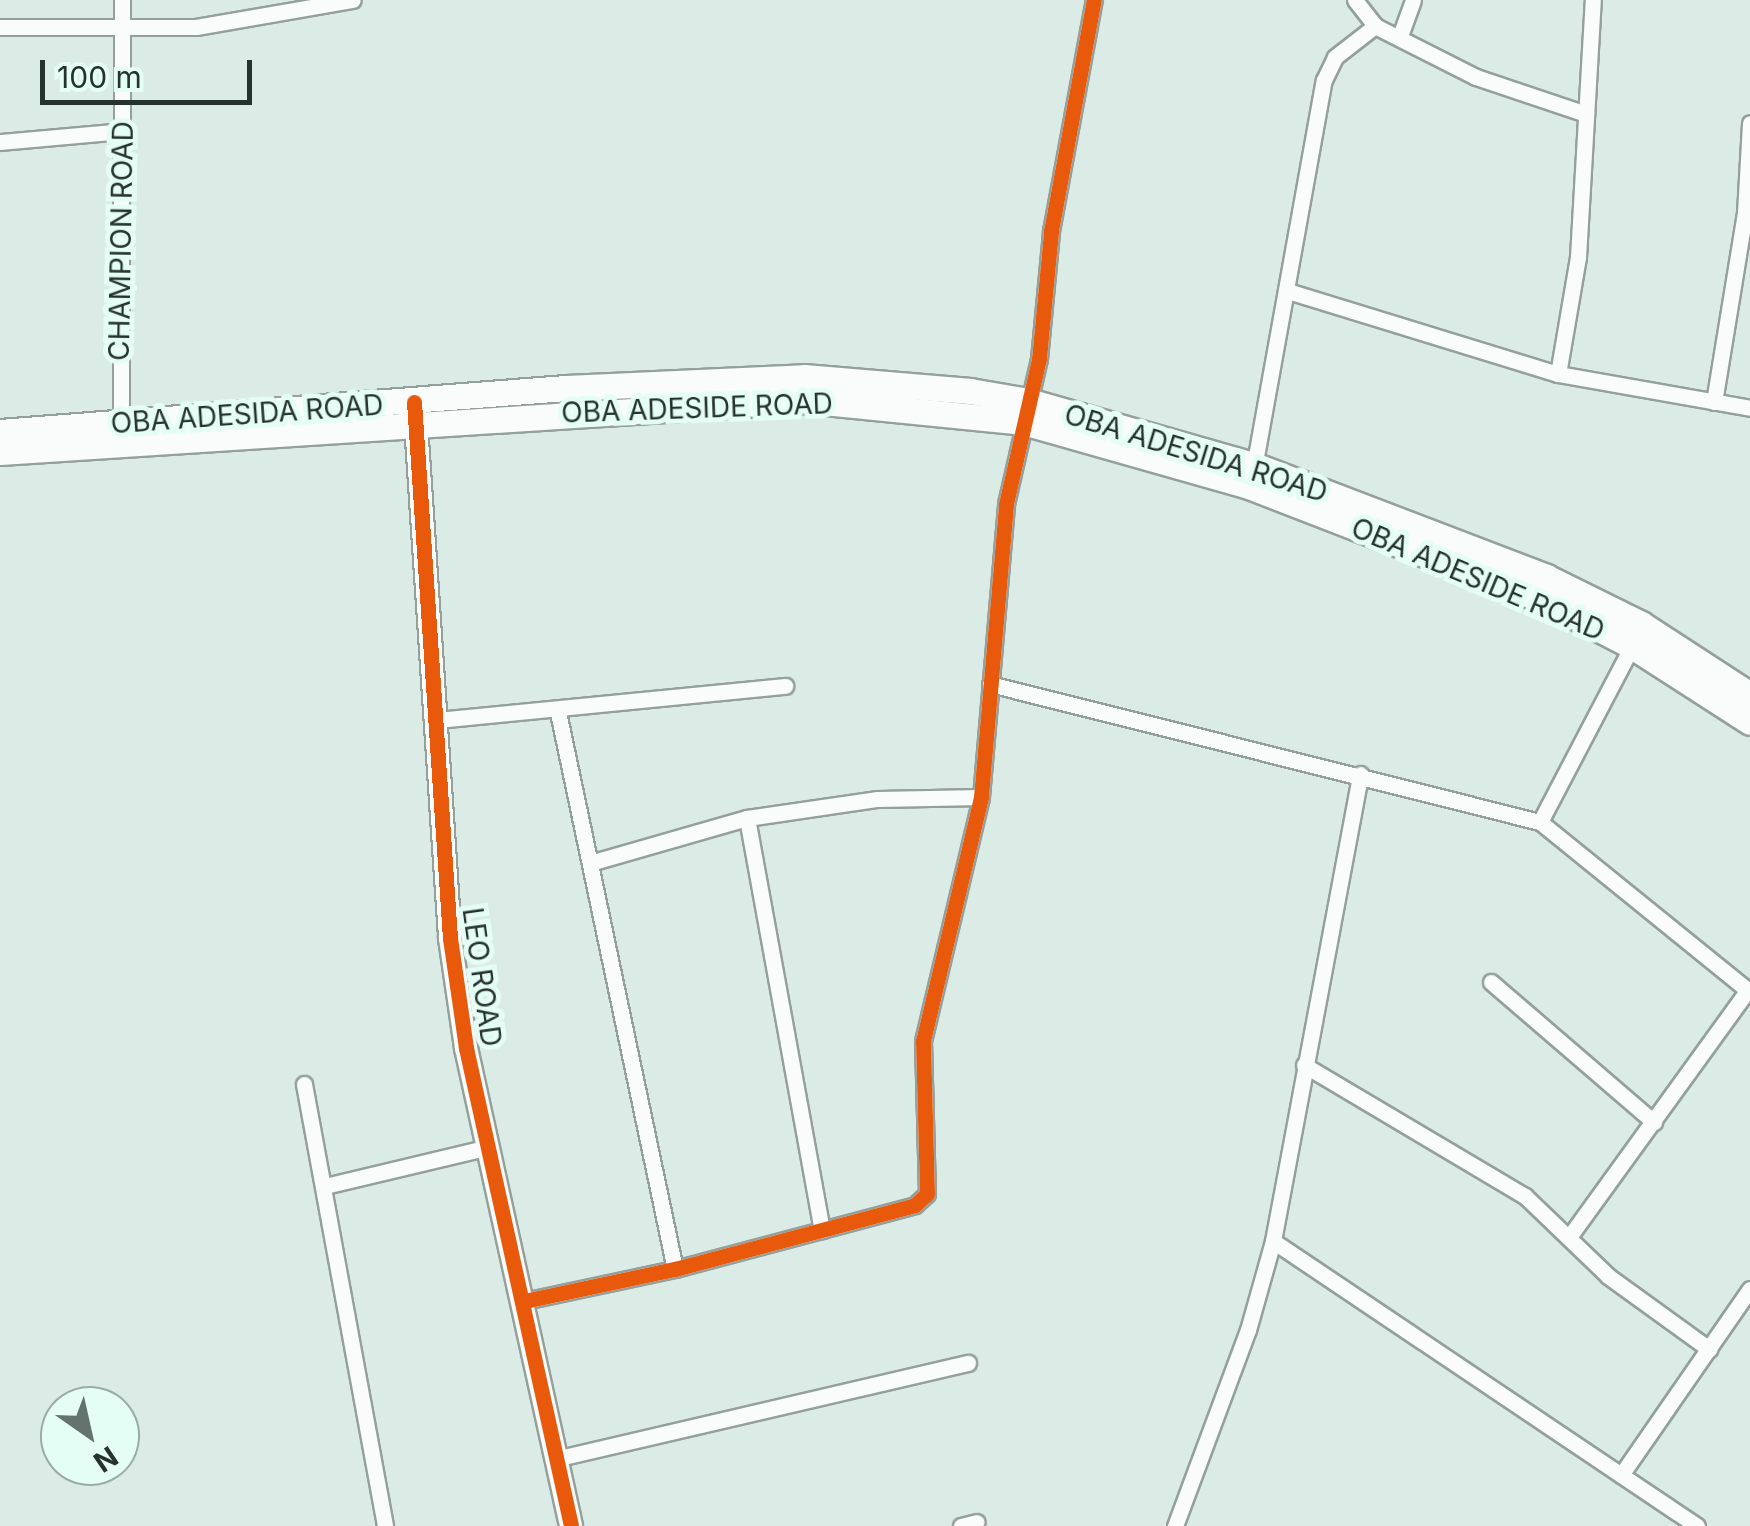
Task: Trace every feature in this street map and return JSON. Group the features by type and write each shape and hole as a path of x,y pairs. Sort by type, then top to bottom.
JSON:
{"main road":[{"name":"OBA ADESIDA ROAD","path":"0,432 121,432 416,414 804,377 1026,411 1252,476 1596,600 1750,695"},
{"path":"0,452 121,432"},
{"name":"OBA ADESIDE ROAD","path":"1252,476 1543,600 1632,646 1750,722"}],"street":[{"name":"CHAMPION ROAD","path":"121,432 122,0"},
{"path":"0,26 196,27 353,0"},
{"path":"524,1301 675,1269 914,1206 927,1194 923,1040 981,797 997,576 1026,411 1066,136 1094,0"},
{"path":"1355,0 1375,26 1523,97 1586,114"},
{"path":"1400,36 1414,0"},
{"path":"1558,374 1578,257 1593,0"},
{"path":"1252,476 1324,80 1335,57 1375,26"},
{"path":"1714,402 1745,213 1750,123"},
{"path":"0,142 123,131"},
{"path":"1288,292 1558,374 1750,408"},
{"name":"LEO ROAD","path":"416,414 450,938 488,1148 571,1526"},
{"path":"1540,822 1632,646"},
{"path":"990,684 1540,822 1749,991 1569,1236"},
{"path":"437,720 558,712 785,686"},
{"path":"558,712 675,1269"},
{"path":"1174,1526 1273,1242 1360,774"},
{"path":"590,863 746,818 878,799 981,797"},
{"path":"746,818 822,1230"},
{"path":"1491,982 1654,1122"},
{"path":"1304,1065 1510,1186 1569,1236 1608,1276 1709,1349"},
{"path":"304,1084 385,1526"},
{"path":"325,1186 488,1148"},
{"path":"1273,1242 1697,1526"},
{"path":"1622,1476 1750,1289"},
{"path":"559,1458 968,1364"}],"cycle path":[{"path":"524,1301 675,1269 915,1205 927,1194 923,1041 981,797 1006,504 1039,359 1051,231 1094,0"},
{"path":"414,402 450,938 466,1048 571,1526"}]}
